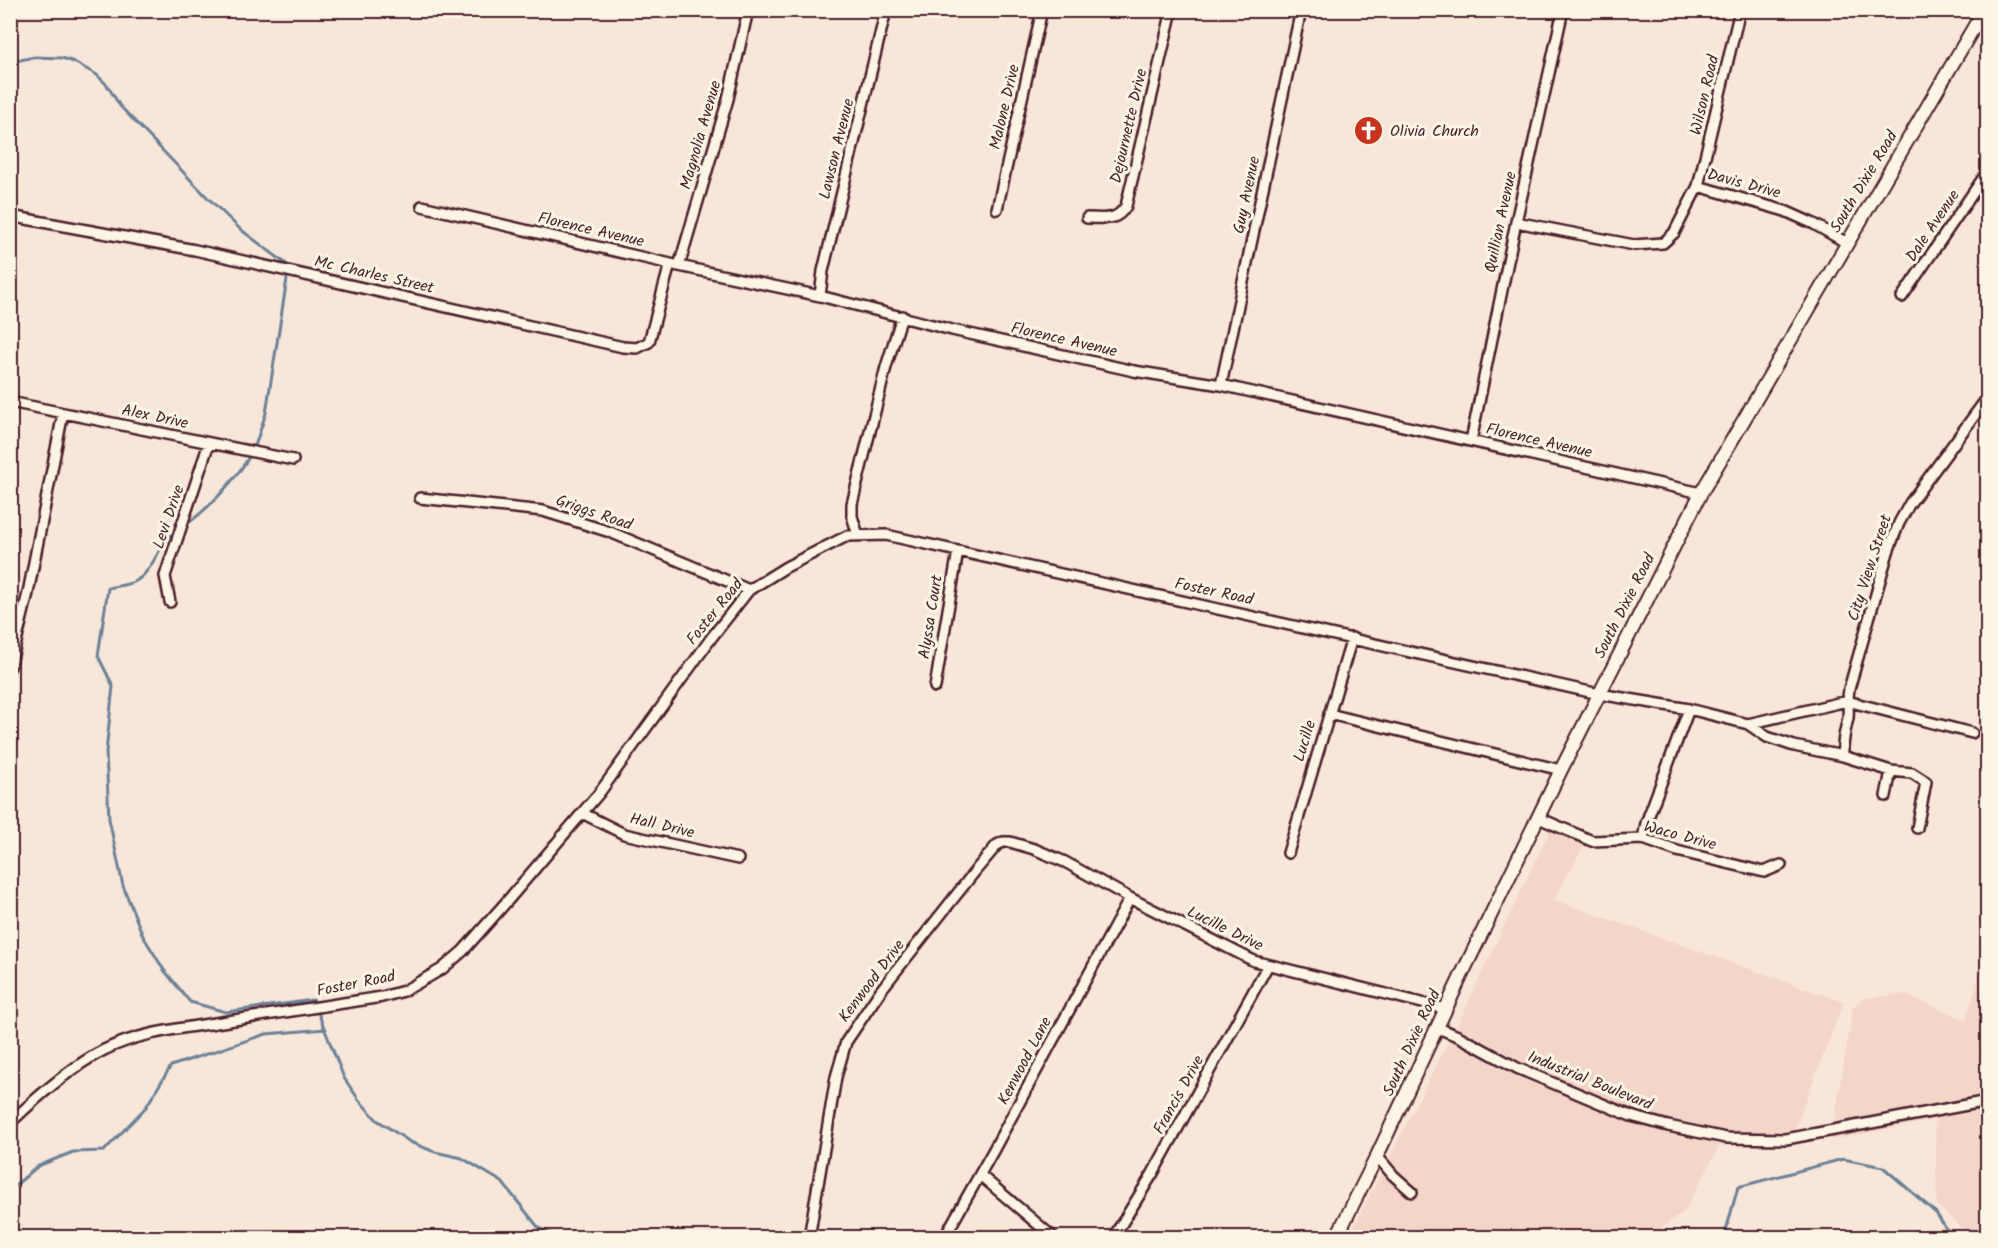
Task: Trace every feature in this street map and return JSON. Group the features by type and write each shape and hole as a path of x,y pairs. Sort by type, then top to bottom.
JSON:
{"main road":[{"name":"South Dixie Road","path":"1336,1238 1561,770 1701,493 1984,14"}],"street":[{"name":"Magnolia Avenue","path":"675,265 728,99 748,10"},
{"name":"Lawson Avenue","path":"820,296 823,271 886,10"},
{"name":"Malone Drive","path":"997,209 1042,10"},
{"name":"Dejournette Drive","path":"1087,218 1115,218 1126,206 1172,10"},
{"name":"Guy Avenue","path":"1221,385 1301,10"},
{"name":"Quillian Avenue","path":"1471,441 1563,10"},
{"name":"Wilson Road","path":"1698,186 1740,10"},
{"path":"1963,10 1984,14"},
{"name":"Dale Avenue","path":"1902,297 1988,171"},
{"name":"Davis Drive","path":"1516,222 1634,245 1663,243 1674,233 1698,186 1785,211 1847,243"},
{"name":"Florence Avenue","path":"422,206 820,296 952,330 1134,371 1221,385 1701,493"},
{"name":"Mc Charles Street","path":"10,216 195,250 623,347 637,348 649,342 675,265"},
{"path":"858,535 852,516 852,504 886,367 902,316"},
{"name":"City View Street","path":"1843,756 1842,742 1848,714 1847,701 1888,552 1899,523 1910,503 1988,397"},
{"name":"Alex Drive","path":"10,402 293,460"},
{"path":"10,667 28,593 63,413"},
{"name":"Levi Drive","path":"170,602 165,576 209,443"},
{"name":"Griggs Road","path":"420,498 543,511 610,532 749,590"},
{"name":"Foster Road","path":"10,1123 44,1092 85,1062 103,1050 133,1038 382,997 404,991 442,969 463,951 600,792 712,637 749,590 786,567 847,536 886,535 1599,694"},
{"name":"Alyssa Court","path":"935,687 958,551"},
{"name":"Lucille","path":"1288,853 1352,638"},
{"path":"1599,694 1689,709 1748,724 1767,737 1776,740 1843,756 1891,771 1912,773 1926,782 1917,828"},
{"path":"1748,724 1847,701 1972,733"},
{"path":"1643,839 1646,823 1689,709"},
{"path":"1329,714 1561,770"},
{"path":"1886,796 1891,771"},
{"name":"Hall Drive","path":"582,813 624,834 738,859"},
{"name":"Waco Drive","path":"1539,818 1592,841 1643,839 1677,851 1764,872 1780,865"},
{"name":"Lucille Drive","path":"1004,842 1034,849 1065,862 1254,961 1446,1009"},
{"name":"Kenwood Drive","path":"809,1238 836,1077 846,1042 881,990 993,850 1004,842"},
{"name":"Kenwood Lane","path":"944,1238 1130,898"},
{"name":"Francis Drive","path":"1113,1238 1153,1173 1268,965"},
{"name":"Industrial Boulevard","path":"1438,1028 1460,1037 1517,1068 1631,1116 1726,1138 1786,1139 1988,1101"},
{"path":"1377,1156 1412,1192"},
{"path":"980,1175 1053,1238"}],"shaded area":[{"path":"1551,828 1586,842 1554,900 1844,1002 1794,1131 1719,1147 1685,1211 1650,1237 1348,1238 1462,1015"},
{"path":"1987,948 1987,1237 1970,1237 1937,1205 1935,1120 1831,1140 1853,1007 1862,998 1904,994 1966,1020"}],"waterway":[{"path":"10,62 35,57 62,58 97,75 107,85 120,106 207,197 240,229 289,266 266,413 254,449"},
{"path":"184,526 221,493 238,474 251,454"},
{"path":"176,531 165,542 142,576 136,581 108,588 98,656 113,686 106,752 109,819 123,886 143,936 164,970 190,1002 226,1012 313,1000"},
{"path":"319,1015 344,1078 377,1120 410,1142 435,1152 462,1158 502,1182 538,1227 559,1238"},
{"path":"10,1190 38,1166 73,1152 104,1151 146,1107 171,1066 266,1034 326,1029"},
{"path":"1724,1238 1738,1187 1843,1159 1883,1167 1936,1213 1952,1238"}],"place":[{"name":"Olivia Church","path":"1369,131"}]}
